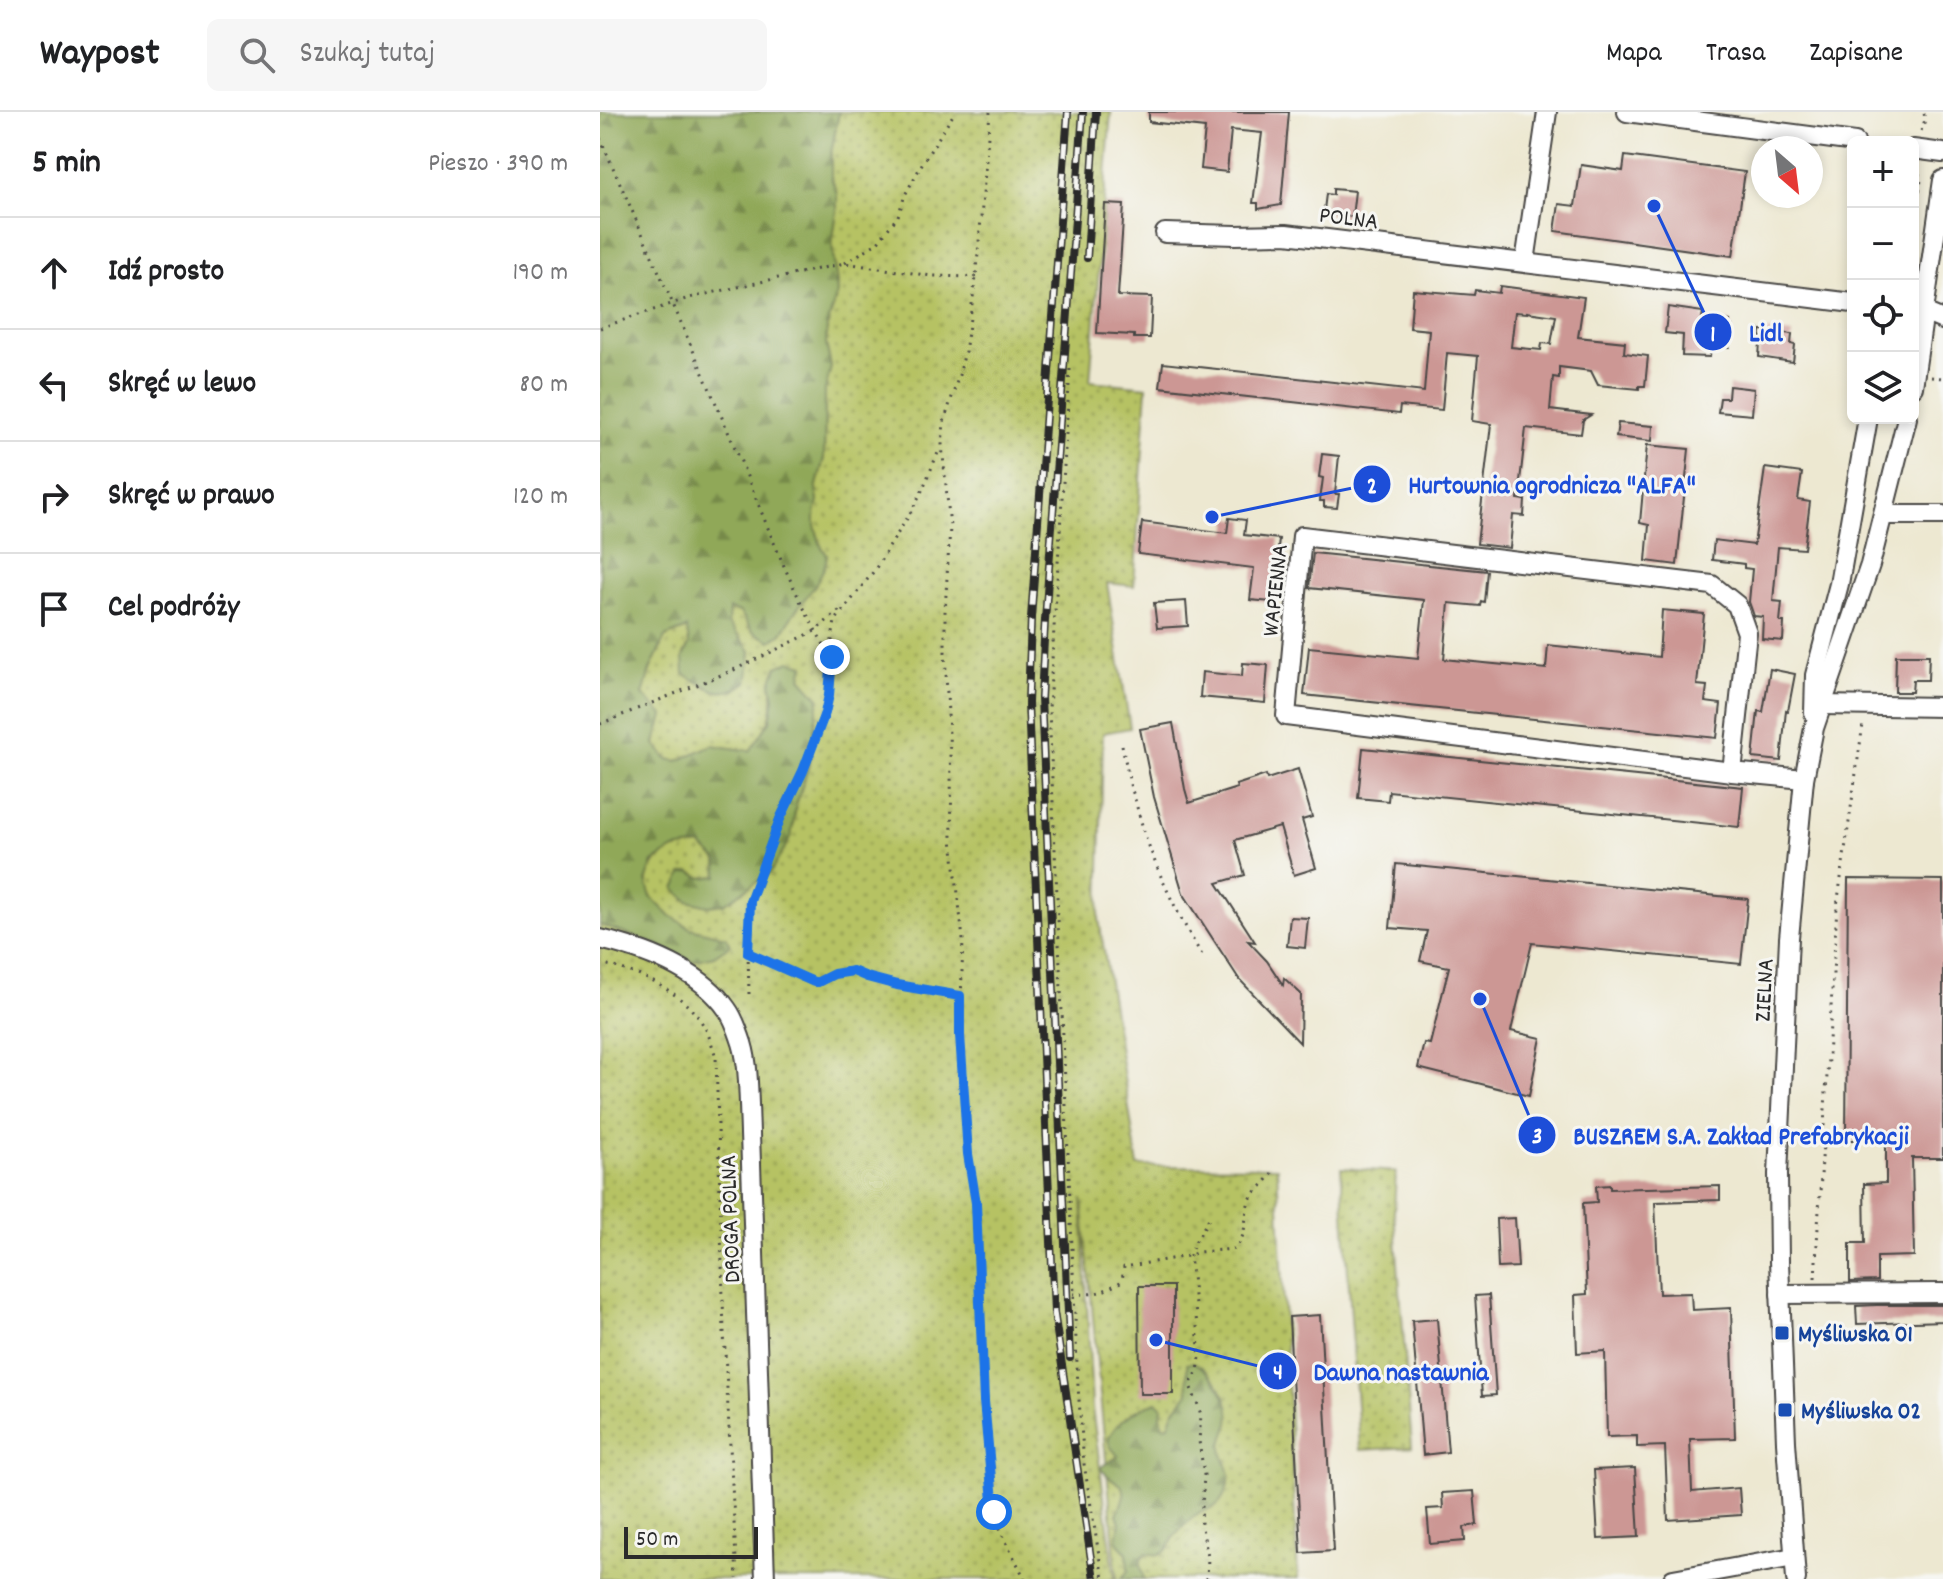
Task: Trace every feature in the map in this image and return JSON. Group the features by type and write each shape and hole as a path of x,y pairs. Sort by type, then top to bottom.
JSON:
{"street":[{"path":"1525,262 1547,112"},
{"path":"1627,112 1847,141"},
{"path":"1919,150 1943,153"},
{"path":"1919,354 1943,180"},
{"name":"POLNA","path":"1165,233 1286,234 1847,302"},
{"path":"1927,310 1943,320"},
{"path":"1814,728 1815,675 1839,584 1867,424"},
{"name":"ZIELNA","path":"1796,1579 1785,1432 1778,1174 1789,938 1804,779 1814,728 1860,599 1906,424"},
{"path":"1884,515 1943,515"},
{"name":"WAPIENNA","path":"1732,772 1747,633 1737,605 1712,585 1302,536 1286,716 1732,772 1804,779"},
{"path":"1822,705 1943,707"},
{"name":"DROGA POLNA","path":"600,939 644,952 709,987 729,1011 741,1039 747,1064 749,1104 765,1579"},
{"path":"1780,1294 1943,1293"},
{"path":"1677,1579 1794,1557"}],"path":[{"path":"600,328 673,303 845,263 877,243 898,216 905,195 923,162 955,112"},
{"path":"990,112 976,277 965,352 944,422 942,445 950,527 945,652 952,839 963,940 960,1035 969,1165 976,1203 984,1401 994,1512 1025,1579"},
{"path":"1919,138 1925,120 1924,112"},
{"path":"600,138 792,582 815,631 832,657"},
{"path":"1919,174 1919,195"},
{"path":"1917,208 1915,226 1935,231"},
{"path":"845,263 932,276 976,277"},
{"path":"1070,369 1049,709 1073,1293 1084,1464 1103,1579"},
{"path":"749,994 750,901 780,819 803,771 825,713 835,621 874,571 908,517 942,445"},
{"path":"600,724 736,669 815,631 844,607"},
{"path":"1814,1294 1837,906 1865,707"},
{"path":"1122,745 1131,789 1162,881 1203,957"},
{"path":"748,953 814,982 853,971 897,985 960,996"},
{"path":"600,963 637,974 689,1007 705,1027 716,1057 725,1348 737,1579"},
{"path":"1073,1293 1105,1292 1120,1284 1124,1267 1198,1252 1230,1250 1239,1245 1251,1198 1272,1173"},
{"path":"1207,1579 1208,1557 1201,1523 1204,1475 1199,1441 1201,1415 1191,1388 1200,1357 1190,1255 1211,1215"}],"green space":[{"path":"600,112 839,112 831,153 831,177 837,194 832,245 837,293 827,326 826,344 831,367 825,390 824,458 816,489 818,501 815,513 815,526 827,555 825,566 782,633 771,641 753,632 740,612 729,609 728,623 751,652 747,682 722,692 684,674 683,657 689,645 687,628 665,637 643,695 663,715 655,744 667,759 678,761 712,745 750,751 770,721 774,698 771,683 777,667 790,661 804,665 801,678 819,698 808,768 796,805 791,837 771,872 724,904 708,906 688,901 675,889 682,874 690,872 702,878 718,876 717,860 701,845 674,849 653,862 646,881 651,897 668,914 690,928 726,937 730,945 714,956 692,961 658,945 600,925"},
{"path":"839,112 1111,112 1090,381 1147,387 1134,586 1107,583 1130,728 1103,733 1099,919 1138,1166 1277,1167 1298,1579 1117,1579 1082,1199 1092,1408 1115,1579 600,1579 600,925 692,960 690,928 663,910 648,888 648,874 656,861 676,849 701,845 717,860 718,876 702,878 690,872 683,874 675,889 688,901 791,837 796,805 808,768 819,698 771,683 769,720 750,751 712,745 678,761 667,759 655,744 658,729 642,695 665,637 688,628 689,645 683,657 734,691 747,682 751,652 728,623 729,609 740,612 753,632 782,633 827,555 815,526 815,513 818,501 816,489 824,458 825,390 831,367 826,344 827,326 837,283 832,245 837,194 831,177 831,153"},
{"path":"1341,1168 1396,1172 1394,1212 1412,1447 1360,1450"},
{"path":"1193,1362 1214,1380 1228,1405 1229,1423 1222,1447 1230,1475 1227,1488 1220,1502 1196,1514 1164,1552 1147,1553 1141,1558 1144,1579 1121,1579 1128,1571 1127,1553 1117,1539 1120,1523 1117,1514 1124,1489 1100,1468 1118,1456 1108,1439 1129,1416 1157,1402 1162,1407 1163,1426 1169,1425 1174,1411 1188,1393 1187,1364"}],"building":[{"path":"1149,112 1289,112 1281,205 1258,209 1258,203 1253,203 1262,133 1231,130 1227,172 1201,169 1205,128 1149,122"},
{"path":"1625,156 1745,172 1733,256 1555,231 1559,204 1575,206 1581,165 1623,171"},
{"path":"1333,189 1355,191 1352,217 1329,214 1324,210 1326,194 1333,195"},
{"path":"1105,204 1124,205 1118,296 1152,297 1150,338 1097,333"},
{"path":"1500,286 1584,297 1578,337 1625,342 1624,353 1648,356 1645,386 1639,386 1639,389 1598,385 1591,371 1559,367 1559,378 1553,377 1550,410 1591,415 1583,420 1581,434 1526,428 1518,499 1525,500 1524,516 1513,515 1510,548 1477,544 1491,424 1472,421 1478,356 1447,353 1442,410 1400,406 1399,414 1160,387 1163,363 1424,392 1429,330 1410,328 1413,290 1474,295 1475,290 1499,293","holes":["1515,312 1556,316 1551,344 1542,343 1541,350 1511,347"]},
{"path":"1668,307 1703,312 1702,318 1730,321 1729,348 1711,346 1710,357 1682,356 1683,335 1665,333"},
{"path":"1761,330 1792,334 1791,344 1795,345 1793,362 1759,357"},
{"path":"1729,386 1754,389 1752,415 1718,412 1720,398 1728,398"},
{"path":"1618,423 1653,426 1652,441 1616,437"},
{"path":"1647,445 1689,449 1677,565 1646,561 1649,525 1640,523"},
{"path":"1322,454 1339,456 1335,494 1339,494 1337,508 1324,507 1324,501 1320,501"},
{"path":"1765,468 1802,473 1798,500 1810,502 1804,549 1778,547 1773,601 1782,602 1780,622 1784,622 1783,641 1762,639 1763,617 1754,616 1749,602 1752,569 1744,568 1744,564 1712,560 1714,540 1754,545"},
{"path":"1229,518 1246,520 1244,535 1279,539 1272,602 1250,600 1254,568 1138,554 1142,522 1227,533"},
{"path":"1313,553 1487,571 1484,602 1481,601 1480,606 1449,603 1444,659 1546,669 1548,645 1659,657 1662,610 1704,614 1697,685 1707,686 1705,702 1721,704 1717,738 1304,695 1309,647 1418,658 1424,600 1309,588"},
{"path":"1186,601 1188,626 1157,628 1154,603"},
{"path":"1896,655 1929,655 1928,680 1913,680 1912,692 1895,692"},
{"path":"1243,663 1268,665 1265,703 1200,697 1202,672 1242,676"},
{"path":"1770,669 1795,674 1786,710 1781,761 1753,758 1758,711 1763,712"},
{"path":"1173,723 1189,803 1266,775 1267,779 1298,769 1312,817 1302,820 1316,868 1294,875 1280,827 1235,840 1245,875 1217,883 1255,942 1248,941 1267,961 1283,985 1284,978 1301,994 1300,1043 1239,979 1183,893 1154,797 1140,729"},
{"path":"1363,748 1743,787 1739,827 1389,791 1388,801 1358,798"},
{"path":"1396,864 1748,899 1741,964 1532,943 1511,1031 1541,1038 1529,1096 1418,1068 1424,1043 1430,1044 1449,967 1420,961 1427,931 1390,928"},
{"path":"1848,879 1943,880 1943,1158 1912,1158 1914,1256 1877,1257 1877,1281 1850,1282 1850,1243 1865,1243 1864,1184 1886,1183 1886,1140 1846,1140"},
{"path":"1290,917 1308,918 1305,948 1287,946"},
{"path":"1610,1185 1610,1189 1720,1186 1720,1200 1655,1202 1659,1294 1691,1293 1692,1310 1731,1308 1735,1438 1690,1439 1692,1492 1739,1488 1741,1515 1668,1520 1665,1446 1637,1447 1637,1436 1607,1437 1605,1351 1577,1353 1575,1295 1587,1294 1583,1203 1597,1202 1596,1186"},
{"path":"1515,1218 1518,1267 1498,1268 1496,1219"},
{"path":"1139,1286 1173,1286 1173,1394 1140,1394"},
{"path":"1489,1295 1496,1395 1482,1396 1475,1296"},
{"path":"1943,1305 1943,1321 1857,1324 1856,1306"},
{"path":"1320,1315 1333,1551 1301,1553 1289,1317"},
{"path":"1437,1319 1448,1452 1423,1455 1412,1321"},
{"path":"1635,1468 1639,1537 1598,1539 1594,1470"},
{"path":"1474,1491 1477,1525 1464,1527 1465,1541 1430,1544 1427,1509 1443,1508 1442,1493"}],"railway":[{"path":"1068,112 1031,618 1028,703 1054,1312 1094,1579"},
{"path":"1070,1358 1041,698 1083,112"},
{"path":"1087,258 1096,112"}],"place":[{"name":"Lidl","path":"1654,206"},
{"name":"Hurtownia ogrodnicza \"ALFA\"","path":"1212,517"},
{"name":"BUSZREM S.A. Zakład Prefabrykacji","path":"1480,999"},
{"name":"Myśliwska 01","path":"1782,1333"},
{"name":"Dawna nastawnia","path":"1156,1340"},
{"name":"Myśliwska 02","path":"1785,1410"}],"route":[{"path":"832,657 825,713 803,771 780,819 750,901 748,953 814,982 853,971 897,985 960,996 968,1154 976,1203 984,1401 994,1512"}]}
